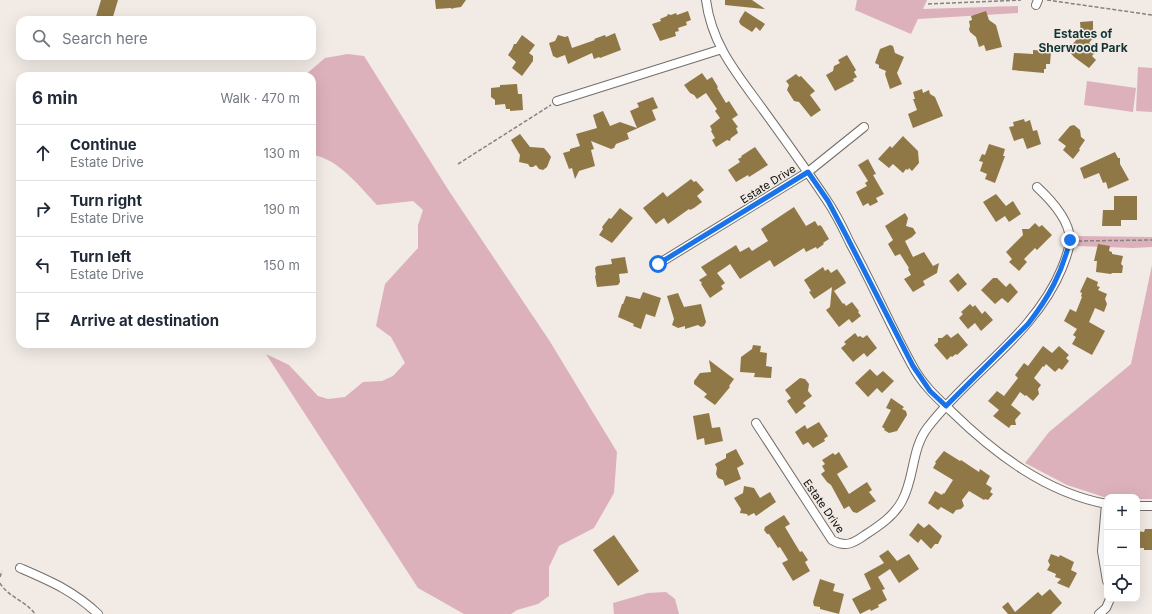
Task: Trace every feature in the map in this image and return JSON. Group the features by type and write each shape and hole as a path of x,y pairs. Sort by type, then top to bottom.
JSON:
{"street":[{"name":"Estate Drive","path":"706,0 713,33 732,68 828,201 913,366 930,391 967,427 993,448 1030,474 1076,496 1104,503"},
{"path":"557,101 722,49"},
{"name":"Estate Drive","path":"658,264 808,172 864,127"},
{"name":"Estate Drive","path":"756,423 832,540 838,544 848,544 854,542 885,521 896,511 903,500 916,450 927,428 946,406 1028,324 1039,310 1056,282 1066,259 1070,240 1068,228 1056,206 1037,186"},
{"path":"1140,506 1152,506"},
{"name":"Estate Drive","path":"1104,530 1102,551 1104,566"},
{"path":"20,568 63,587 87,603 98,614"},
{"path":"1099,614 1106,608 1109,602"}],"path":[{"path":"928,4 1021,0"},
{"path":"1044,0 1152,15"},
{"path":"458,164 557,101"},
{"path":"1070,240 1152,240"},
{"path":"0,576 2,571"},
{"path":"0,583 5,590 29,606 35,614"}],"shaded area":[{"path":"857,0 927,0 923,9 1018,6 1018,13 918,19 911,34 855,10"},
{"path":"348,54 364,56 449,191 549,340 617,452 614,493 594,528 559,546 549,567 549,596 538,604 517,610 511,614 464,614 418,588 266,354 289,365 318,396 328,399 345,397 363,382 382,381 393,376 405,363 391,337 376,326 385,284 418,248 418,225 423,210 413,201 377,205 340,167 322,157 316,156 316,72 309,72 325,58"},
{"path":"1138,67 1152,68 1152,112 1136,111"},
{"path":"1087,81 1136,88 1133,112 1084,105"},
{"path":"1076,236 1152,237 1152,247 1133,248 1076,246"},
{"path":"1152,265 1152,499 1140,499 1140,494 1104,494 1104,497 1067,485 1025,463 1049,432 1131,364"},
{"path":"666,592 675,599 679,614 614,614 613,603 648,593"}],"building":[{"path":"101,0 118,0 113,16 96,16"},
{"path":"435,0 466,0 461,7 452,9 436,9"},
{"path":"725,0 752,0 765,9 725,5"},
{"path":"688,11 691,20 686,22 687,25 678,28 679,31 675,32 676,36 660,41 652,24 661,21 660,19 668,14 671,15 676,13 677,15"},
{"path":"745,11 765,24 760,31 756,27 752,32 741,25 739,22"},
{"path":"986,11 989,20 996,25 1002,47 986,51 984,45 979,47 976,37 970,32 969,21 972,20 971,16"},
{"path":"1093,21 1093,38 1089,43 1097,50 1092,56 1096,60 1089,68 1074,57 1068,50 1081,34 1080,22"},
{"path":"615,33 621,50 594,59 592,53 568,64 565,55 557,58 553,56 549,43 555,41 558,35 565,37 568,36 572,48 605,35 606,37"},
{"path":"522,35 535,45 529,53 533,56 533,61 522,76 512,68 516,62 508,55 514,44 516,44"},
{"path":"890,45 893,46 895,53 904,57 897,73 902,84 890,89 885,74 886,71 879,68 879,65 875,63 880,49"},
{"path":"1033,50 1051,51 1050,64 1046,64 1044,73 1012,70 1014,53 1033,54"},
{"path":"847,55 856,70 854,72 857,77 853,79 854,81 835,91 826,75 833,71 834,66 840,63 838,60"},
{"path":"702,73 707,80 712,77 726,103 729,101 738,115 732,119 738,127 736,128 738,133 731,138 730,141 727,140 716,147 712,140 715,138 710,126 720,118 715,111 717,109 706,93 697,99 684,85"},
{"path":"796,74 799,77 801,76 815,91 810,95 821,110 811,117 799,102 794,101 787,90 789,85 786,81"},
{"path":"517,84 518,94 522,94 523,110 510,111 510,109 506,109 505,104 495,105 495,100 491,97 491,88 500,87 500,85"},
{"path":"922,89 923,93 929,90 930,94 935,97 943,116 913,128 908,114 917,110 913,99 915,99 913,92"},
{"path":"653,97 658,108 652,110 656,120 627,133 629,139 616,144 614,148 611,149 591,141 594,149 591,150 595,166 579,171 575,179 572,168 569,169 563,153 580,146 576,134 597,128 593,115 603,111 610,126 620,122 637,128 630,111 639,107 637,103"},
{"path":"1024,119 1025,122 1030,120 1033,131 1037,130 1041,144 1027,149 1023,138 1014,141 1009,127 1014,126 1013,122"},
{"path":"1074,125 1080,130 1081,137 1085,140 1073,159 1063,150 1066,146 1058,140 1070,126"},
{"path":"520,134 530,147 544,148 551,157 547,167 543,170 539,169 536,165 530,167 528,164 519,162 520,155 511,140"},
{"path":"903,136 918,151 919,163 912,171 909,168 903,173 893,164 889,168 878,159 890,146 892,148"},
{"path":"989,144 1005,149 1003,156 1005,156 995,183 985,179 987,174 980,171 983,162 979,161 982,154 985,155"},
{"path":"755,147 768,165 749,177 748,175 736,182 728,170 740,162 738,159 742,157 741,156"},
{"path":"1115,152 1118,158 1120,158 1120,164 1129,180 1108,189 1106,182 1103,183 1099,173 1084,179 1080,168"},
{"path":"868,159 876,174 873,175 884,194 876,198 878,202 870,206 868,203 863,206 856,192 867,186 865,183 868,181 858,165"},
{"path":"691,179 694,182 696,181 704,190 697,196 702,202 668,224 664,218 656,224 643,208 663,192 667,197"},
{"path":"996,194 1006,206 1013,201 1021,214 1009,222 1005,216 996,222 983,202"},
{"path":"1114,196 1137,196 1137,220 1121,220 1121,226 1102,226 1103,210 1114,210"},
{"path":"794,207 806,226 815,221 818,226 820,225 822,227 829,239 817,249 816,247 806,252 804,248 774,267 770,260 740,279 730,264 717,273 725,283 721,286 723,289 710,298 699,280 707,275 701,267 736,245 740,252 749,247 752,251 768,241 761,229"},
{"path":"620,208 633,218 612,243 599,235 603,229 602,227 609,218 611,219"},
{"path":"905,213 908,218 906,226 913,228 916,233 905,241 913,257 924,252 933,266 939,263 937,273 923,281 925,285 913,292 904,279 911,275 908,269 909,268 900,254 895,256 888,244 893,240 885,226"},
{"path":"1035,223 1039,227 1042,225 1052,235 1037,250 1035,248 1024,259 1027,262 1019,271 1009,262 1012,259 1006,252 1023,235 1022,229 1029,229"},
{"path":"1098,244 1110,246 1109,251 1112,252 1112,254 1123,256 1121,264 1123,266 1122,273 1111,274 1096,272 1097,261 1094,261"},
{"path":"625,257 628,273 619,274 620,282 618,285 597,287 595,268 597,266 612,264 611,259"},
{"path":"823,267 825,271 828,269 831,273 837,269 844,279 846,283 834,291 843,304 844,303 846,306 852,302 859,311 858,312 861,316 852,323 849,319 839,327 826,310 830,307 832,287 814,299 809,292 811,291 804,280"},
{"path":"958,273 967,284 958,292 949,281"},
{"path":"1087,277 1098,282 1097,286 1100,287 1098,290 1107,294 1105,299 1107,304 1104,312 1095,308 1089,322 1105,331 1092,355 1072,344 1076,337 1073,335 1077,329 1064,321 1070,309 1076,312 1082,297 1082,293 1080,292"},
{"path":"993,278 997,278 1006,287 1010,283 1018,292 1008,303 1002,298 995,304 981,290"},
{"path":"643,292 661,298 655,317 646,314 641,329 618,317 626,296 640,299"},
{"path":"678,293 684,307 701,304 706,322 704,326 701,327 698,325 685,329 685,326 678,328 672,325 674,319 667,296"},
{"path":"970,304 973,307 975,305 982,314 985,311 993,320 981,331 975,323 968,329 959,318 963,314 961,312"},
{"path":"855,333 858,337 860,336 863,338 867,335 877,348 867,357 864,353 853,362 841,348 846,344 844,342"},
{"path":"958,333 968,345 957,355 951,356 947,360 934,345 938,342 938,338 942,338 947,334 951,338"},
{"path":"753,345 761,346 760,352 767,353 766,366 772,367 771,378 754,377 755,373 740,372 741,357 752,349"},
{"path":"1043,346 1052,353 1059,346 1069,355 1066,358 1069,361 1062,370 1059,368 1055,372 1046,364 1044,367 1043,366 1034,378 1041,385 1038,389 1039,394 1033,401 1020,392 1011,405 1021,413 1015,420 1016,425 1011,425 1009,428 993,416 999,410 988,401 997,391 1004,396 1018,378 1015,375 1024,363 1028,366"},
{"path":"709,360 734,379 729,386 730,387 715,405 704,397 707,394 694,384 694,381 700,373 711,372"},
{"path":"870,369 877,376 883,371 894,381 882,393 877,388 868,397 855,383"},
{"path":"800,378 805,379 809,384 808,391 812,396 803,403 806,406 796,414 787,401 791,398 785,390"},
{"path":"891,398 904,407 902,409 906,411 907,415 897,431 889,433 882,427 891,410 886,408"},
{"path":"709,413 712,428 720,427 723,441 705,445 704,438 697,440 693,416"},
{"path":"819,422 828,436 824,439 825,441 813,448 808,442 803,445 795,432 805,425 807,429"},
{"path":"736,449 744,464 737,468 741,479 725,486 723,480 718,478 716,474 717,468 715,464 726,458 726,454"},
{"path":"944,451 979,472 980,469 990,476 986,484 992,488 990,492 993,494 988,500 984,500 969,491 962,500 964,506 961,509 956,510 953,514 941,507 938,510 928,503 935,491 942,495 943,493 944,494 953,480 933,468 936,463 935,462"},
{"path":"839,452 848,467 837,474 849,494 867,482 872,490 869,492 876,501 857,513 853,512 849,506 844,509 831,485 821,474 825,471 822,466 825,464 822,460 833,453 835,455"},
{"path":"744,486 754,488 760,498 770,492 776,502 756,516 754,513 748,516 747,514 740,513 741,509 734,498 743,493"},
{"path":"784,515 790,524 785,527 800,552 802,551 808,560 805,562 810,571 793,581 782,563 788,560 780,547 778,548 769,534 767,534 764,530 765,527"},
{"path":"918,523 924,528 929,524 942,536 938,544 935,544 931,549 921,539 918,543 909,535"},
{"path":"1145,529 1152,529 1152,550 1144,550 1144,548 1140,548 1140,531 1144,532"},
{"path":"614,535 639,571 618,586 593,550"},
{"path":"888,550 897,561 909,554 919,569 899,583 890,569 878,577 885,589 882,590 887,600 878,605 879,607 871,611 870,609 860,614 852,599 871,589 864,574 884,563 879,556"},
{"path":"1051,554 1059,557 1060,555 1074,562 1071,570 1077,573 1069,588 1057,583 1061,579 1055,577 1056,574 1047,570 1050,565 1048,561"},
{"path":"820,579 835,584 833,591 844,594 839,614 814,606 813,602"},
{"path":"1050,589 1062,603 1051,614 1008,614 1002,607 1008,602 1015,612 1038,592 1042,596"}],"district":[{"name":"Estates of Sherwood Park","path":"1083,41"}],"route":[{"path":"658,264 808,172 828,201 913,366 930,391 946,406 1028,324 1039,310 1056,282 1066,259 1070,240"}]}
